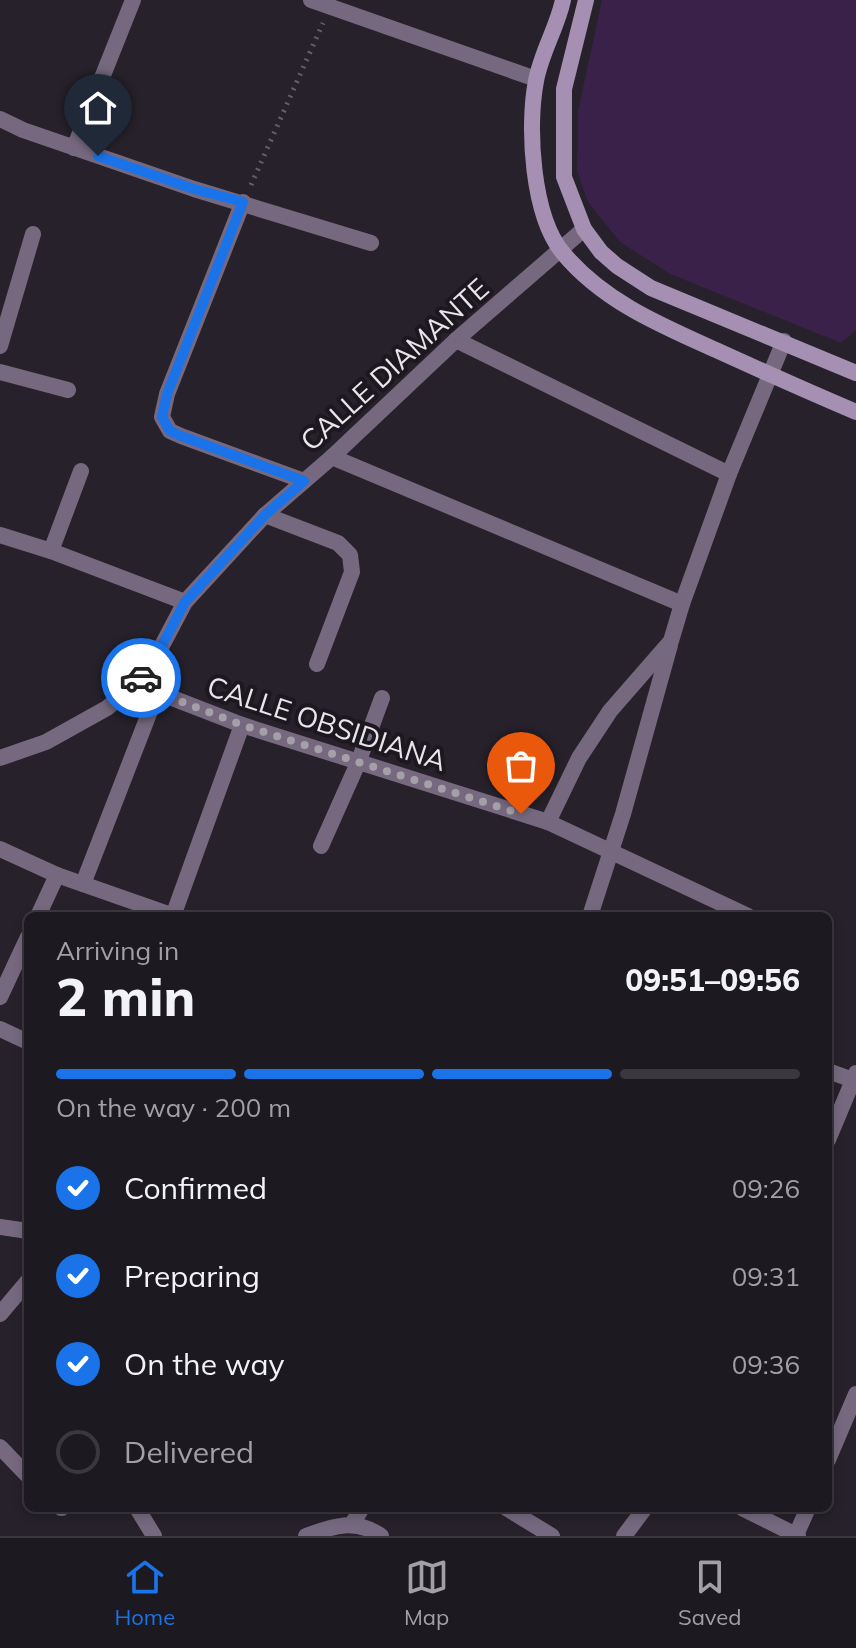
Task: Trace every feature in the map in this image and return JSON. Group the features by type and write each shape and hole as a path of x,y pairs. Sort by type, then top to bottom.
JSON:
{"main road":[{"path":"563,0 536,79 531,127 533,167 541,207 560,250 597,287 642,317 856,412"},
{"path":"586,0 564,89 564,177 584,229 601,252 651,288 856,373"}],"street":[{"path":"74,148 133,0"},
{"path":"311,0 536,79"},
{"path":"0,119 194,189 371,243"},
{"path":"243,202 167,394 162,417 170,431 304,481"},
{"name":"CALLE DIAMANTE","path":"0,758 46,742 107,708 136,684 148,672 185,602 265,515 332,457 456,340 584,229"},
{"path":"0,346 33,234"},
{"path":"456,340 729,474"},
{"path":"591,912 682,604 729,474 784,341"},
{"path":"0,372 68,390"},
{"path":"332,457 682,604"},
{"path":"51,551 81,471"},
{"path":"265,515 338,543 350,555 352,572 317,664"},
{"path":"0,535 185,602"},
{"path":"671,641 610,711 579,758 548,822 721,910"},
{"name":"CALLE OBSIDIANA","path":"136,684 242,725 548,822"},
{"path":"83,884 157,693"},
{"path":"321,846 358,763 382,698"},
{"path":"174,912 242,725"},
{"path":"0,849 57,875 162,912"},
{"path":"40,912 57,875"},
{"path":"0,997 24,946"},
{"path":"0,1029 24,1040"},
{"path":"832,1072 854,1076 832,1130"},
{"path":"0,1227 24,1230"},
{"path":"0,1314 24,1286"},
{"path":"832,1451 856,1394"},
{"path":"0,1447 24,1472"},
{"path":"139,1512 154,1536"},
{"path":"352,1524 360,1512"},
{"path":"513,1512 552,1536"},
{"path":"624,1536 642,1512"},
{"path":"750,1512 797,1536 806,1512"},
{"path":"306,1536 332,1526 352,1524 381,1536"}],"path":[{"path":"243,202 330,7"}],"shaded area":[{"path":"602,0 856,0 856,330 841,343 670,274 620,242 588,202 577,171 578,111"}],"way so far":[{"path":"141,678 136,684 242,725 521,814"}],"route":[{"path":"98,156 194,189 243,202 167,394 162,417 170,431 181,436 304,481 265,515 185,602 148,672 141,678"}]}
